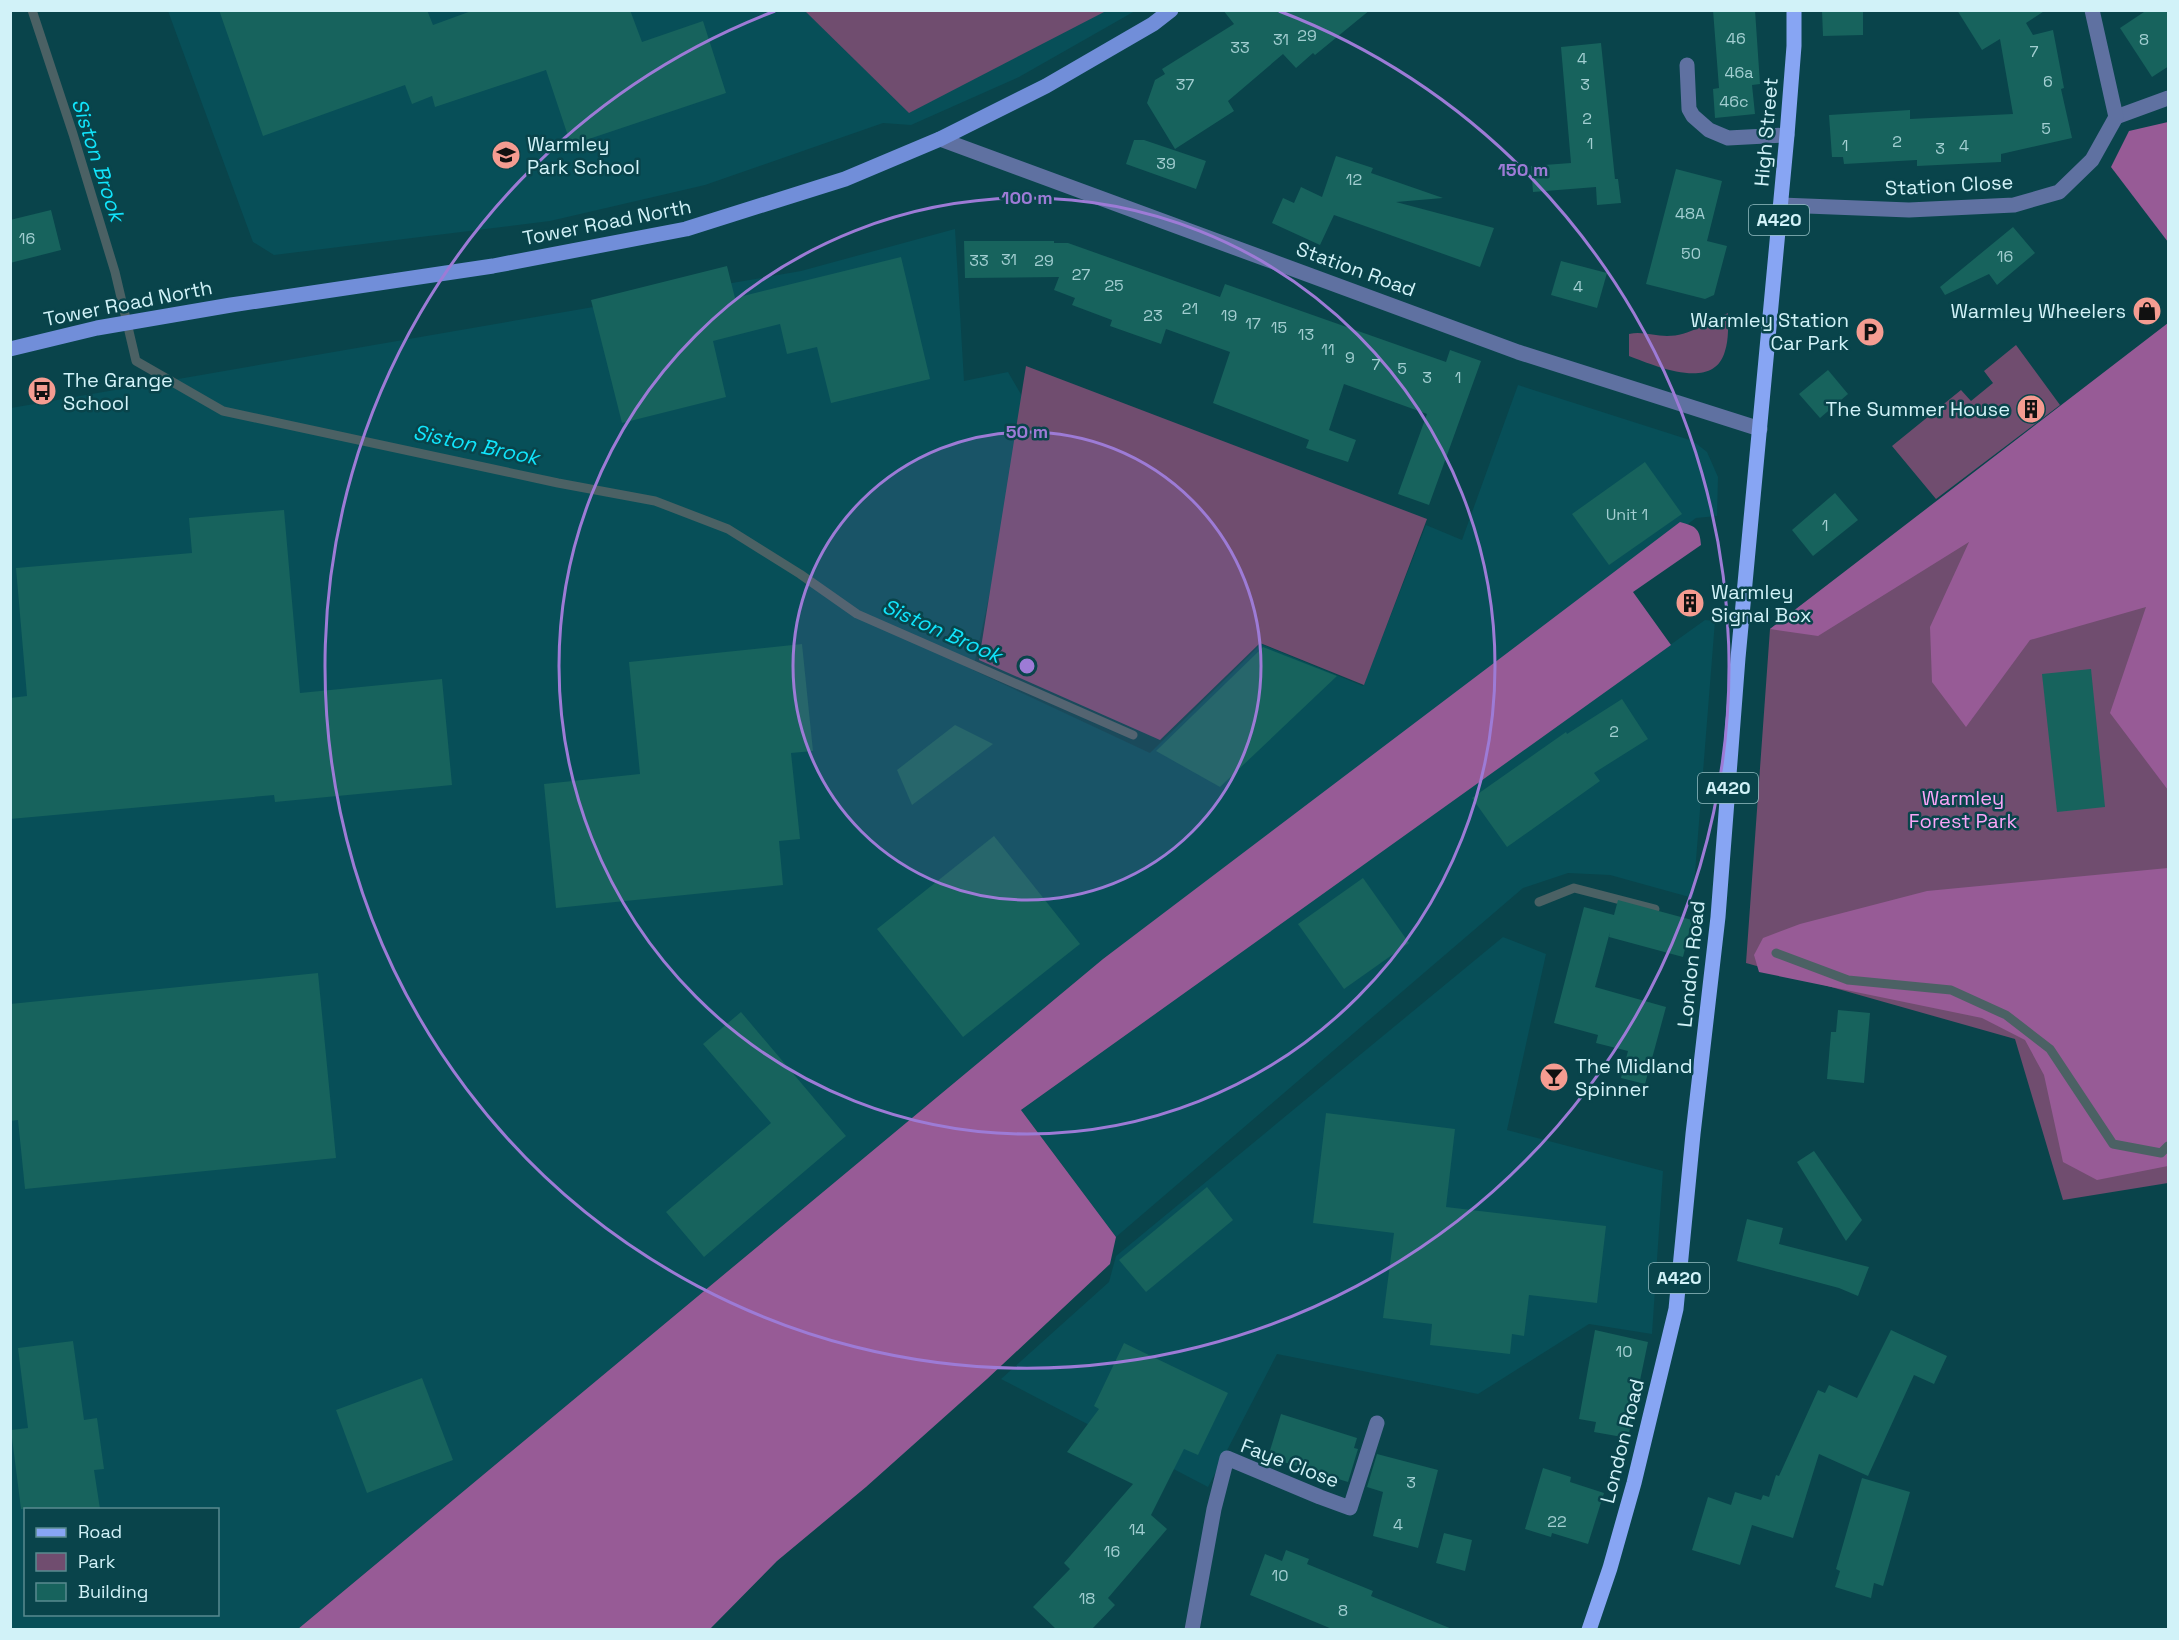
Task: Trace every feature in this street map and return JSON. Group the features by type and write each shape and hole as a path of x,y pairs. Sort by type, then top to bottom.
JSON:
{"main road":[{"name":"High Street","path":"1754,508 1787,135 1794,46 1794,10"},
{"name":"London Road","path":"1589,1629 1632,1493 1676,1309 1718,917 1738,658 1754,508"}],"street":[{"name":"Tower Road North","path":"10,349 97,328 231,305 493,266 686,229 845,179 940,139 1046,86 1153,24 1171,10"},
{"path":"2092,10 2116,117 2169,98"},
{"path":"1688,65 1689,109 1693,116 1709,130 1728,138 1787,135"},
{"name":"Station Close","path":"1780,205 1909,210 2014,205 2059,192 2092,160 2116,117"},
{"name":"Station Road","path":"940,139 1518,352 1760,429"},
{"name":"Faye Close","path":"1192,1629 1214,1509 1227,1458 1350,1508 1377,1423"}],"shaded area":[{"name":"Warmley Park School","path":"168,11 1135,11 1019,77 911,125 883,123 705,185 550,221 274,255 253,242"},
{"path":"2168,122 2168,242 2111,167 2129,131"},
{"path":"955,229 964,381 1008,372 1030,410 973,670 1150,753 1261,644 1363,686 1426,525 1462,540 1518,385 1693,441 1707,452 1718,477 1717,516 1696,518 1103,959 298,1629 11,1629 11,408 801,271"},
{"path":"2168,323 2168,790 2110,713 2146,607 2030,640 1966,727 1932,682 1930,627 1969,542 1818,636 1770,629"},
{"path":"1680,522 1698,531 1701,545 1633,592 1671,645 1021,1110 1116,1237 1110,1264 987,1379 866,1487 777,1561 710,1629 298,1629 1103,959"},
{"path":"1705,620 1715,621 1693,898 1610,875 1568,873 1523,888 1116,1237 1021,1110"},
{"path":"2168,868 2168,1166 2097,1180 2063,1162 2044,1075 2025,1040 1982,1018 1759,972 1754,955 1763,938 1800,924 1927,891"},
{"path":"1503,937 1546,954 1507,1130 1663,1171 1652,1334 1589,1324 1478,1394 1277,1354 1208,1487 1001,1379 1109,1282 1116,1256"}],"green space":[{"path":"805,11 1106,11 909,113"},
{"path":"1728,313 1728,337 1725,351 1719,363 1709,370 1683,373 1629,356 1629,334 1662,336 1683,334"},
{"name":"Warmley Forest Park","path":"2168,324 2168,1183 2063,1200 2015,1039 1746,963 1770,629 2074,399"},
{"path":"2016,345 2060,405 1936,499 1892,446 1961,390 1971,401 1993,383 1984,371"},
{"path":"1026,366 1427,519 1364,685 1260,643 1160,740 979,660"}],"building":[{"path":"219,10 427,10 433,25 474,10 630,10 642,42 703,21 726,93 571,145 546,70 435,107 432,96 412,104 405,85 263,136"},
{"path":"1223,10 1370,10 1296,68 1283,54 1228,101 1234,111 1175,149 1147,103 1155,80 1165,74 1162,69 1234,24"},
{"path":"1713,10 1755,10 1760,84 1752,85 1755,114 1715,118 1713,89 1719,88"},
{"path":"1822,10 1863,10 1863,35 1823,36"},
{"path":"1957,10 2046,10 2026,23 2033,35 2053,30 2064,88 2061,89 2072,138 2001,154 2001,162 1917,166 1917,160 1844,164 1843,157 1832,157 1829,115 1910,110 1910,119 2013,114 2000,39 1982,50"},
{"path":"2147,10 2169,10 2169,66 2152,77 2120,28"},
{"path":"1601,43 1615,179 1618,179 1621,203 1597,205 1596,187 1533,192 1531,166 1571,163 1561,47"},
{"path":"1134,140 1144,140 1206,161 1196,189 1126,164"},
{"path":"1336,156 1373,168 1371,173 1443,198 1396,202 1494,228 1480,267 1334,215 1320,245 1272,223 1283,198 1294,203 1301,187 1322,197"},
{"path":"1676,169 1722,181 1707,241 1727,246 1714,295 1705,299 1646,284"},
{"path":"51,210 61,250 10,263 10,220"},
{"path":"2013,227 2035,253 1997,285 1989,274 1945,295 1940,287"},
{"path":"964,241 1068,243 1220,297 1225,284 1446,362 1450,350 1481,361 1429,505 1398,494 1427,414 1344,384 1329,430 1356,440 1348,462 1306,448 1309,440 1213,403 1230,352 1166,329 1161,344 1110,326 1112,320 1072,305 1075,298 1054,290 1059,277 965,278"},
{"path":"901,257 930,379 831,403 817,347 787,354 780,324 713,341 726,397 622,423 591,300 727,266 735,298"},
{"path":"1561,261 1607,273 1597,308 1551,295"},
{"path":"1828,370 1848,394 1820,418 1799,394"},
{"path":"1645,462 1682,514 1609,565 1572,514"},
{"path":"1835,493 1858,520 1813,556 1792,530"},
{"path":"284,510 300,693 442,679 452,785 275,802 274,795 10,819 10,698 27,696 16,568 192,553 189,518"},
{"path":"802,644 813,751 791,753 800,839 779,841 783,885 556,908 544,784 640,774 629,662"},
{"path":"1263,647 1337,676 1220,787 1156,751"},
{"path":"2091,669 2105,807 2057,812 2042,674"},
{"path":"1622,699 1648,739 1594,773 1600,781 1507,847 1472,798 1566,732 1567,734"},
{"path":"955,725 993,744 912,805 897,770"},
{"path":"994,836 1080,944 963,1037 877,929"},
{"path":"1363,878 1409,943 1344,989 1298,924"},
{"path":"1618,900 1692,920 1683,957 1609,937 1610,932 1595,987 1666,1007 1645,1084 1621,1078 1628,1051 1596,1043 1598,1035 1554,1023 1584,907 1614,915"},
{"path":"318,973 336,1158 25,1189 18,1120 10,1121 10,1004"},
{"path":"1838,1010 1870,1013 1864,1083 1827,1079 1831,1032 1836,1032"},
{"path":"741,1012 846,1136 704,1257 666,1212 771,1123 703,1044"},
{"path":"1326,1113 1455,1129 1446,1207 1606,1226 1597,1303 1529,1295 1524,1336 1512,1334 1510,1354 1430,1345 1432,1324 1383,1318 1394,1233 1313,1223"},
{"path":"1814,1151 1862,1220 1846,1241 1797,1162"},
{"path":"1207,1187 1233,1220 1146,1292 1119,1260"},
{"path":"1747,1219 1783,1228 1779,1244 1869,1267 1858,1296 1839,1288 1737,1261"},
{"path":"1595,1330 1648,1342 1628,1438 1594,1432 1596,1422 1579,1419"},
{"path":"1891,1330 1947,1356 1934,1384 1914,1375 1868,1476 1819,1454 1793,1538 1752,1525 1740,1565 1692,1550 1708,1497 1731,1505 1735,1492 1761,1500 1763,1495 1769,1497 1776,1475 1779,1476 1818,1390 1825,1393 1829,1385 1857,1398"},
{"path":"73,1341 84,1420 97,1418 104,1469 94,1470 100,1508 21,1509 11,1430 28,1428 18,1348"},
{"path":"1124,1343 1228,1393 1198,1455 1184,1449 1151,1515 1167,1529 1108,1598 1115,1605 1092,1629 1056,1629 1033,1607 1070,1569 1064,1563 1133,1484 1067,1452 1099,1409 1094,1406"},
{"path":"422,1378 453,1460 367,1493 336,1410"},
{"path":"1281,1414 1357,1438 1354,1448 1358,1449 1348,1482 1268,1457"},
{"path":"1377,1454 1438,1470 1418,1548 1373,1536 1383,1492 1367,1487"},
{"path":"1543,1468 1571,1477 1570,1482 1604,1493 1588,1544 1552,1533 1551,1537 1525,1529"},
{"path":"1862,1478 1910,1492 1883,1586 1874,1583 1871,1598 1835,1587 1840,1571 1836,1569"},
{"path":"1444,1533 1472,1540 1465,1571 1436,1563"},
{"path":"1286,1550 1309,1559 1307,1564 1373,1591 1371,1596 1452,1629 1332,1629 1250,1595 1265,1554 1282,1561"}],"waterway":[{"name":"Siston Brook","path":"32,10 115,272 136,361 223,411 558,483 655,501 728,529 800,574 857,614 1133,735"},
{"name":"Siston Brook","path":"1539,902 1574,888 1655,909"},
{"name":"Siston Brook","path":"1776,953 1848,980 1951,990 2006,1015 2050,1049 2113,1144 2161,1153 2168,1146"}],"place":[{"name":"Warmley Park School","path":"506,155"},
{"name":"Warmley Wheelers","path":"2147,311"},
{"name":"Warmley Station Car Park","path":"1870,332"},
{"name":"The Grange School","path":"42,391"},
{"name":"The Summer House","path":"2031,409"},
{"name":"Warmley Signal Box","path":"1690,603"},
{"name":"The Midland Spinner","path":"1554,1077"}]}
